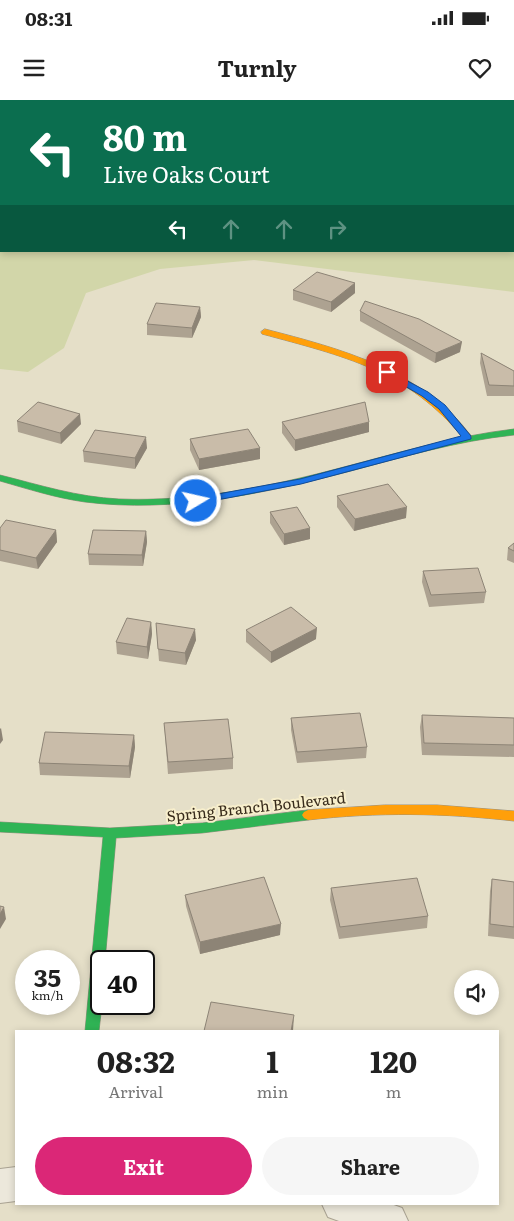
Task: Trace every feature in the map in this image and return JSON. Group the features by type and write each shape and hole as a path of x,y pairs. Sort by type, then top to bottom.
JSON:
{"street":[{"path":"265,332 343,354 401,379 442,407 467,438"},
{"path":"0,478 57,494 95,500 134,504 175,503 245,493 301,481 467,438 514,432"},
{"name":"Spring Branch Boulevard","path":"0,827 110,833 202,828 320,813 392,809 464,810 514,816"},
{"path":"92,1030 110,833"},
{"path":"0,1186 15,1184"},
{"path":"344,1205 389,1221"}],"green space":[{"path":"0,252 514,252 514,292 254,260 160,269 86,293 64,348 28,372 0,369"}],"building":[{"path":"317,272 355,283 331,302 293,290"},
{"path":"365,301 419,319 462,342 436,353 360,311"},
{"path":"156,303 200,307 192,328 147,324"},
{"path":"481,353 514,371 514,386 489,385"},
{"path":"38,402 80,414 60,433 17,421"},
{"path":"365,402 369,422 295,440 282,422"},
{"path":"248,429 260,448 199,459 190,439"},
{"path":"95,430 146,437 135,458 83,451"},
{"path":"388,484 407,507 355,519 337,496"},
{"path":"297,507 310,528 284,534 270,512"},
{"path":"6,520 56,530 36,558 0,550 0,528"},
{"path":"93,530 146,531 142,555 88,554"},
{"path":"514,543 514,551 508,548"},
{"path":"478,568 486,592 431,595 423,571"},
{"path":"291,607 317,628 271,652 246,630"},
{"path":"127,618 151,622 147,647 116,642"},
{"path":"156,623 195,629 185,653 158,649"},
{"path":"360,713 367,747 297,752 291,718"},
{"path":"422,715 514,718 514,745 424,743"},
{"path":"228,719 233,758 168,762 164,723"},
{"path":"45,732 134,735 129,766 39,763"},
{"path":"264,877 281,924 200,942 185,895"},
{"path":"417,878 428,916 340,927 331,888"},
{"path":"492,879 514,882 514,927 490,924"},
{"path":"0,906 4,907 0,914"},
{"path":"211,1002 294,1015 291,1030 204,1030"}],"traffic: fast":[{"path":"0,478 53,493 85,499 118,502 183,500 248,492 344,470 449,442 514,432"},
{"path":"0,827 110,833 202,828 308,815"},
{"path":"92,1030 110,833"}],"traffic: slow":[{"path":"265,332 349,356 390,373 438,405 467,437"},
{"path":"308,815 359,810 411,809 463,811 514,816"}],"route":[{"path":"196,501 301,481 467,438 442,407 425,394 387,372"}]}
